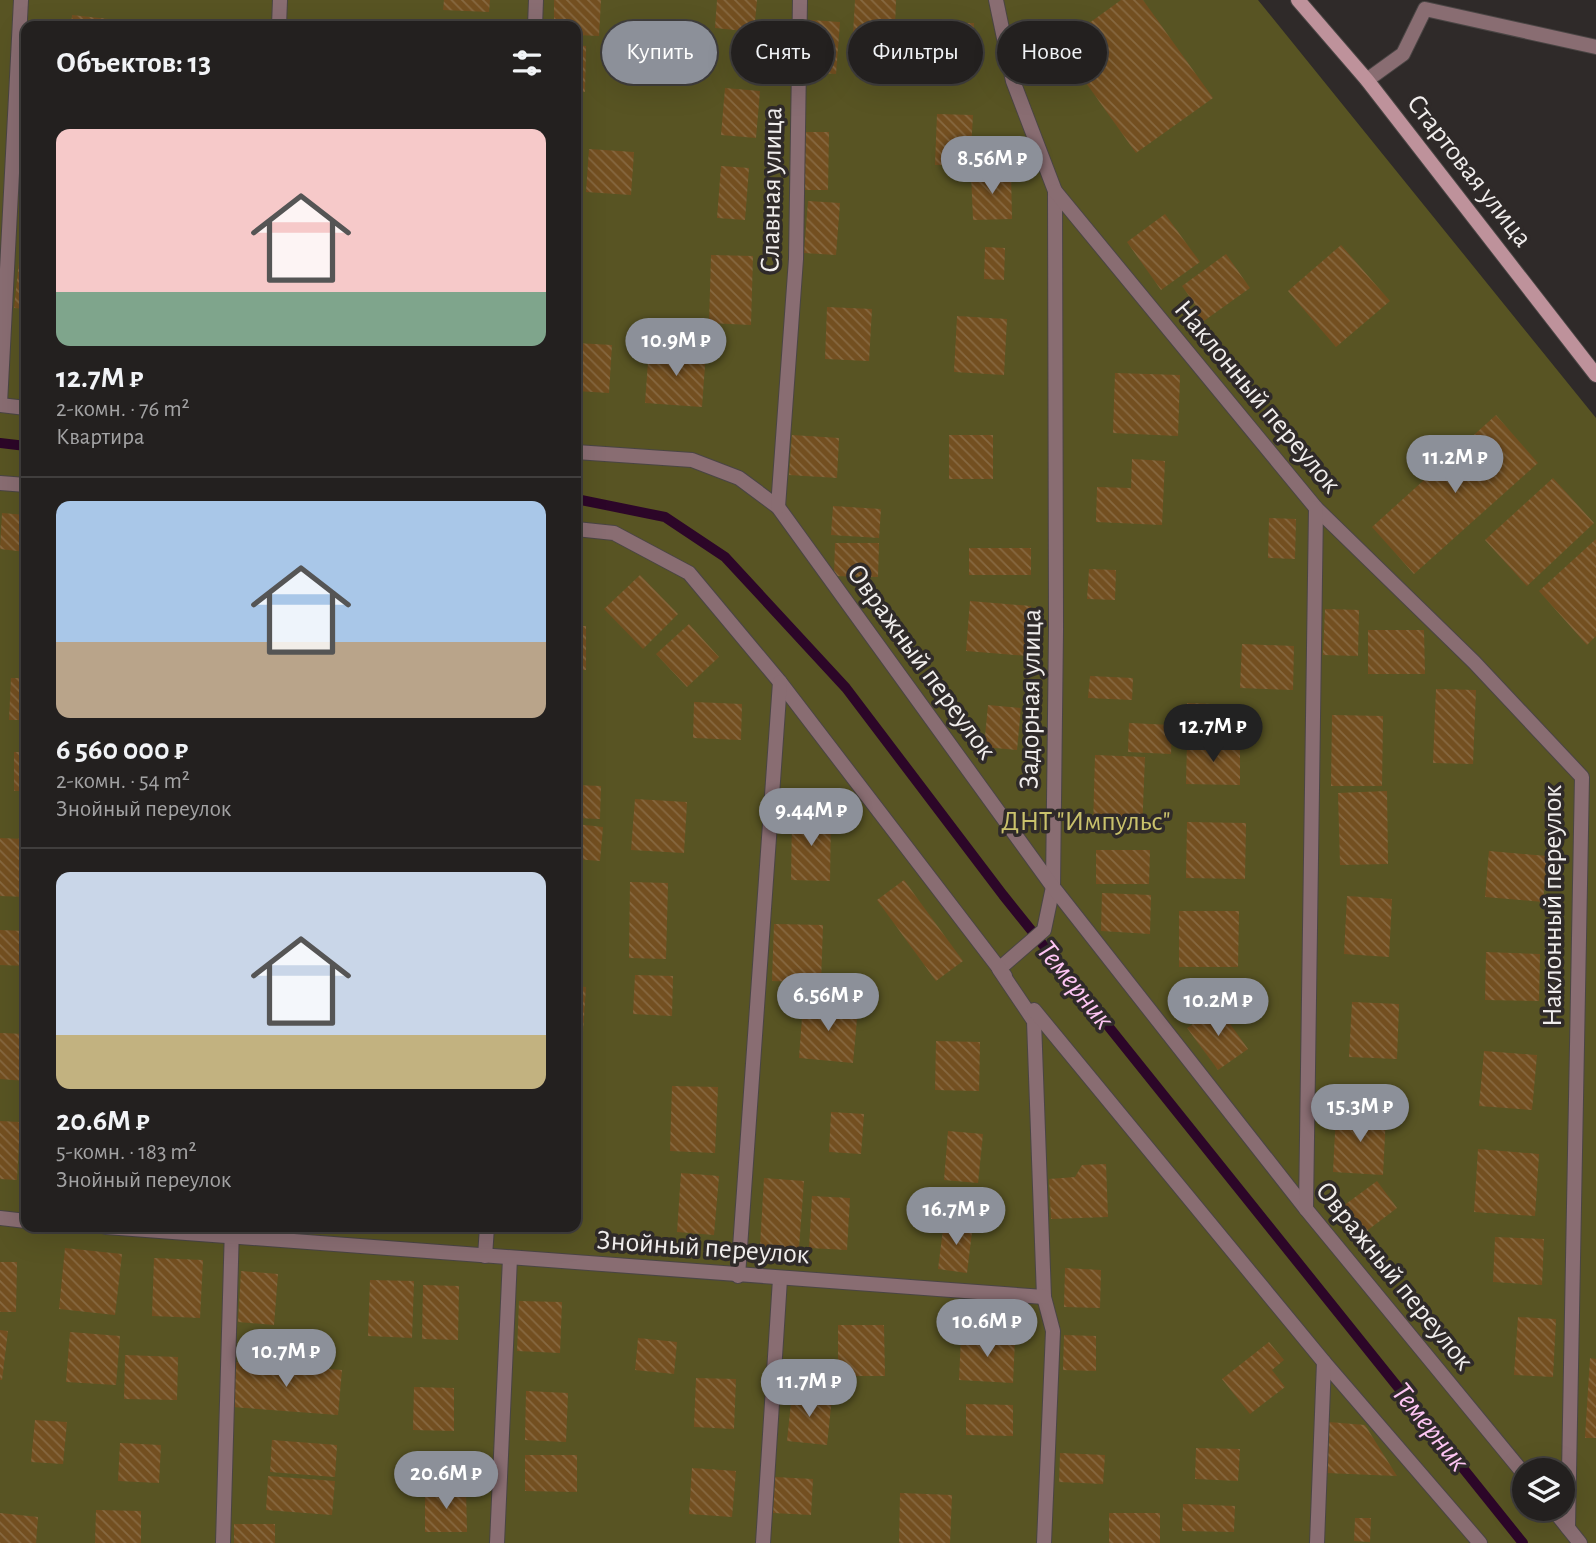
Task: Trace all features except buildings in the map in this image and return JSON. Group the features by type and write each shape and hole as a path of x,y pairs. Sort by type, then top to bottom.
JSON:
{"street":[{"path":"21,0 0,405 21,407"},
{"path":"279,21 280,0"},
{"path":"535,21 536,0"},
{"name":"Славная улица","path":"778,507 796,259 800,0"},
{"name":"Задорная улица","path":"996,0 1013,81 1055,191 1056,630 1053,887 1044,930 999,969"},
{"name":"Стартовая улица","path":"1298,0 1367,80 1596,375"},
{"path":"1367,80 1403,54 1423,4 1596,47"},
{"name":"Наклонный переулок","path":"1055,191 1316,508 1474,662 1582,777 1568,1528"},
{"name":"Овражный переулок","path":"581,452 692,460 739,478 778,507 1053,887 1306,1209 1512,1459"},
{"path":"0,483 21,485"},
{"path":"1306,1209 1316,508"},
{"path":"581,530 614,533 689,573 780,682 999,969 1324,1362 1480,1543"},
{"path":"738,1276 780,682"},
{"path":"999,969 1034,1021 1044,1297 1053,1331 1044,1543"},
{"path":"0,1219 21,1220"},
{"path":"223,1543 232,1232"},
{"name":"Знойный переулок","path":"232,1232 485,1256 1044,1297"},
{"path":"485,1256 487,1232"},
{"path":"497,1543 510,1258"},
{"path":"764,1543 780,1279"},
{"path":"1317,1543 1324,1362"},
{"path":"1562,1521 1580,1543"}],"green space":[{"name":"ДНТ \"Импульс\"","path":"0,0 1258,0 1596,418 1596,1543 0,1543"}],"waterway":[{"name":"Темерник","path":"0,443 21,445"},
{"name":"Темерник","path":"581,500 665,517 725,557 846,688 1003,895 1523,1543"}]}
